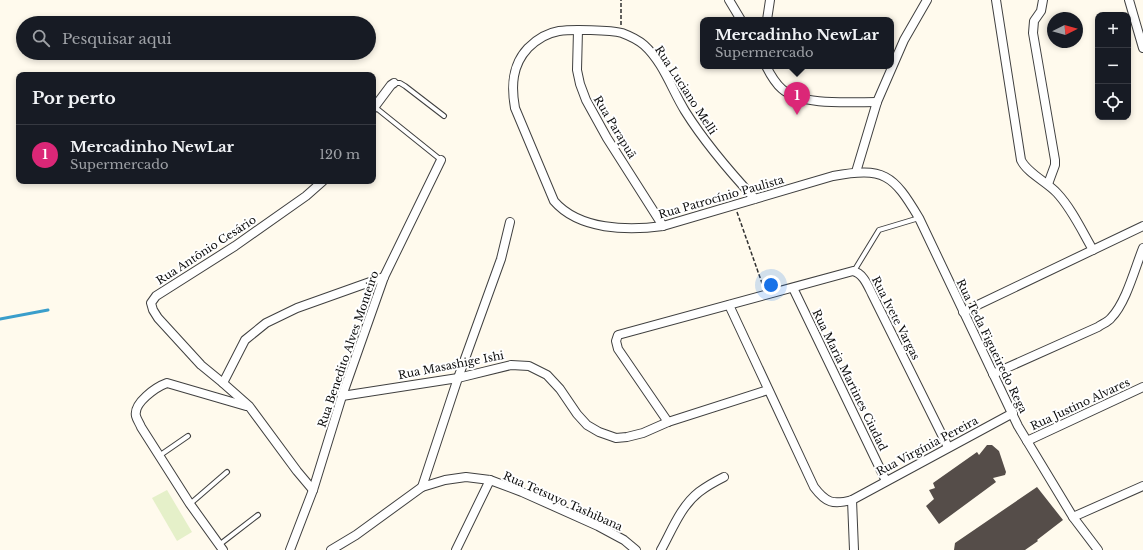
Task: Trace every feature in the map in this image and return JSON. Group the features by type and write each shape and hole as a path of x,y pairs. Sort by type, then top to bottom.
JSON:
{"street":[{"path":"729,0 739,17"},
{"path":"767,17 770,0"},
{"path":"894,63 904,40 927,0"},
{"path":"996,0 1021,160 1027,169 1048,184 1058,194 1093,250"},
{"path":"1043,0 1041,11 1034,21 1033,33 1055,160 1055,166 1048,184"},
{"path":"1129,0 1143,48"},
{"name":"Rua Luciano Melli","path":"578,30 621,33 636,39 645,46 658,62 686,112 717,156 755,199"},
{"name":"Rua Patrocínio Paulista","path":"578,30 559,31 545,35 531,44 521,55 512,84 512,94 515,108 548,188 554,201 561,209 572,216 601,225 645,229 663,226 735,206 833,176 856,172"},
{"name":"Rua Parapuã","path":"578,30 577,70 586,100 607,138 663,226"},
{"path":"768,69 782,90 794,97 810,101 877,102"},
{"path":"856,172 877,102 891,69"},
{"path":"376,105 394,83"},
{"name":"Rua Benedito Alves Monteiro","path":"290,550 313,490 342,396 384,277 441,160"},
{"name":"Rua Teda Figueiredo Rega","path":"856,172 870,172 880,174 888,178 899,187 919,218 963,312 1027,441 1074,517 1098,550"},
{"name":"Rua Antônio Cesário","path":"223,383 201,365 162,324 153,310 151,303 156,296 235,246 306,196 320,184"},
{"path":"422,487 458,378 501,258 510,222"},
{"path":"963,312 1143,226"},
{"path":"994,374 1098,327 1110,319 1117,311 1124,298 1143,248"},
{"path":"668,422 618,349 616,341 618,335 853,271"},
{"name":"Rua Ivete Vargas","path":"853,271 861,275 872,294 948,447"},
{"path":"313,490 288,460 249,406 223,383 245,340 266,323 297,308 384,277"},
{"name":"Rua Maria Martines Ciudad","path":"793,288 886,481"},
{"path":"729,305 814,487 827,500 840,503 852,500 854,550"},
{"name":"Rua Masashige Ishi","path":"342,396 458,378 511,365 528,366 547,374 587,425 599,432 616,438 643,433 668,422 768,390"},
{"path":"221,548 159,456 136,416 139,403 160,386 167,383 249,406"},
{"name":"Rua Justino Alvares","path":"1027,441 1143,387"},
{"name":"Rua Virgínia Pereira","path":"852,500 1012,413"},
{"path":"661,550 678,518 690,500 700,491 724,476"},
{"name":"Rua Tetsuyo Tashibana","path":"331,550 356,536 422,487 445,480 466,477 490,480 522,492 598,526 624,540 636,550"},
{"path":"456,550 490,480"},
{"path":"1074,517 1143,486"}],"lane":[{"path":"394,83 400,83 405,86 444,116"},
{"path":"376,110 441,160"},
{"path":"853,271 879,230 919,218"},
{"path":"159,456 188,436"},
{"path":"190,504 227,472"},
{"path":"221,548 258,515"}],"path":[{"path":"621,33 622,0"},
{"path":"735,206 766,295"}],"green space":[{"path":"167,490 192,532 177,541 152,498"}],"building":[{"path":"987,445 992,445 999,451 1006,472 1005,475 993,478 996,482 939,524 926,506 934,499 929,490 935,488 933,483 977,452 979,455"},
{"path":"1037,487 1063,520 1037,540 1038,541 1025,550 954,550 955,543"}],"waterway":[{"path":"0,319 48,310"}],"place":[{"name":"Mercadinho NewLar","path":"797,115"}]}
